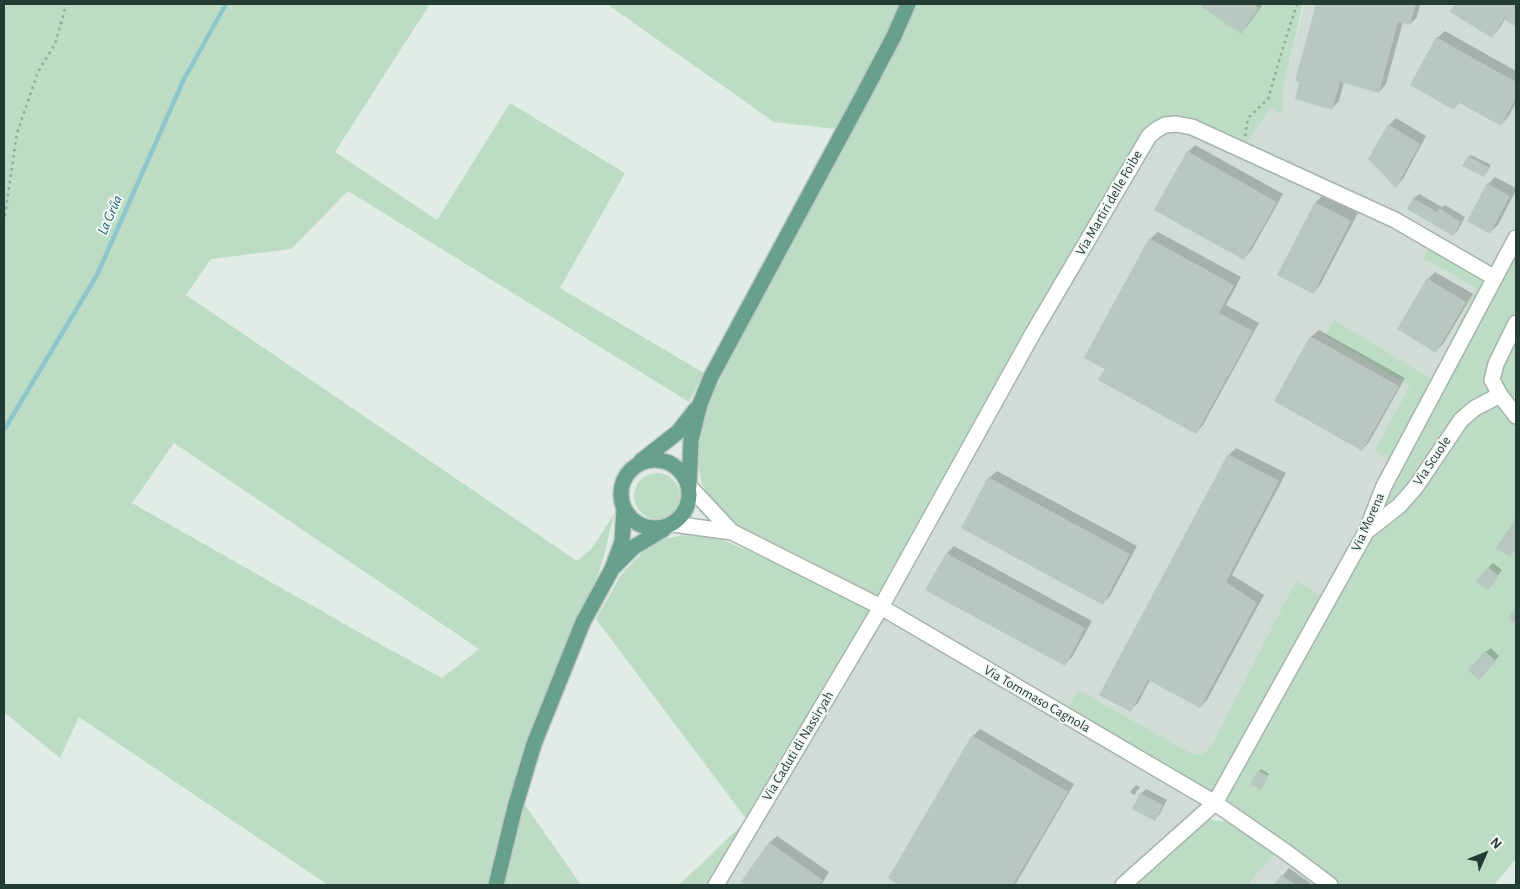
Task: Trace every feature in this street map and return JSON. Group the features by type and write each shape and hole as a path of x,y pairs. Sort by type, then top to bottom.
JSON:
{"main road":[{"path":"612,569 634,547 683,516 689,504 691,440 700,404 711,377 894,36 908,4"},
{"path":"496,885 515,807 534,744 583,622 612,569 622,542 624,510 620,494 623,480 636,465 678,432 700,404"},
{"path":"636,465 650,460 664,460 684,474 689,486"},
{"path":"624,510 633,521 650,529 664,528 673,524"}],"street":[{"name":"Via Martiri delle Foibe","path":"881,607 1033,333 1148,136 1165,125 1176,124 1192,127 1395,220 1495,278"},
{"name":"Via Morena","path":"1215,803 1366,532 1384,486 1516,238"},
{"path":"1516,322 1496,364 1492,380 1500,395 1516,416"},
{"name":"Via Scuole","path":"1366,532 1399,506 1415,488 1460,420 1475,408 1500,395"},
{"name":"Via Tommaso Cagnola","path":"689,486 732,532"},
{"name":"Via Tommaso Cagnola","path":"673,524 732,532 881,607 1215,803 1330,885"},
{"name":"Via Caduti di Nassiryah","path":"716,885 881,607"},
{"path":"1123,885 1215,803"}],"path":[{"path":"4,222 17,133 38,72 55,44 65,4"},
{"path":"1243,150 1248,118 1268,99 1297,4"}],"shaded area":[{"path":"1304,4 1516,4 1516,252 1432,402 1371,532 1222,801 1128,885 706,885 877,602 1148,132 1270,106 1282,115 1283,90"},
{"path":"1283,842 1340,885 1249,885"}],"green space":[{"path":"4,4 430,4 335,152 437,220 510,103 625,173 560,288 704,373 689,402 348,191 291,249 211,259 186,295 577,561 592,548 614,514 596,581 560,669 494,885 328,885 79,717 60,758 4,712","holes":["174,443 479,649 442,678 132,503"]},
{"path":"607,4 908,4 844,130 774,122"},
{"path":"916,4 1303,4 1283,89 1282,115 1271,107 1242,149 1164,120 877,602 736,525 713,502 702,484 697,458 706,409 788,243"},
{"path":"1430,245 1491,279 1454,347 1449,344 1476,288 1423,259"},
{"path":"1516,252 1516,318 1486,373 1492,394 1410,489 1376,522 1433,402"},
{"path":"1334,320 1436,382 1394,464 1375,450 1410,386 1325,335"},
{"path":"1516,337 1516,412 1504,397 1497,373"},
{"path":"1498,402 1516,421 1516,859 1494,885 1340,885 1283,842 1222,801 1371,532 1478,411"},
{"path":"657,473 670,477 676,483 680,496 676,509 670,515 657,519 644,515 638,509 634,496 638,483 644,477"},
{"path":"682,535 705,536 723,540 875,605 748,821 707,885 679,885 747,820 596,619 621,575 646,549 665,539"},
{"path":"1296,581 1323,597 1212,795 1066,711 1078,690 1192,754 1203,754 1211,747"},
{"path":"521,799 581,885 504,885"},
{"path":"1207,819 1230,822 1275,853 1248,885 1128,885"}],"building":[{"path":"1204,4 1253,4 1259,8 1241,34 1202,7"},
{"path":"1316,4 1416,4 1410,25 1398,22 1379,93 1340,82 1332,110 1295,99 1299,82 1295,81"},
{"path":"1455,4 1516,4 1516,27 1504,19 1492,38 1450,12"},
{"path":"1436,37 1516,82 1516,98 1501,126 1458,102 1454,110 1410,85"},
{"path":"1388,124 1420,144 1396,188 1368,159"},
{"path":"1187,151 1277,202 1244,260 1154,210"},
{"path":"1468,156 1490,168 1484,177 1462,166"},
{"path":"1487,183 1510,196 1490,234 1467,221"},
{"path":"1413,198 1437,212 1439,208 1461,222 1453,236 1407,209"},
{"path":"1315,202 1351,221 1313,294 1277,275"},
{"path":"1149,238 1234,285 1219,313 1253,331 1196,434 1098,380 1105,369 1084,358"},
{"path":"1427,278 1466,302 1436,353 1397,329"},
{"path":"1310,336 1399,386 1362,451 1274,401"},
{"path":"1228,454 1279,481 1226,582 1257,603 1200,708 1148,680 1131,712 1099,695"},
{"path":"988,477 1130,554 1103,605 961,528"},
{"path":"1516,518 1516,547 1510,557 1496,548"},
{"path":"946,553 1085,628 1065,666 925,590"},
{"path":"1488,567 1499,576 1488,590 1476,582"},
{"path":"1514,609 1516,611 1516,624 1508,619"},
{"path":"1485,651 1496,661 1479,680 1468,670"},
{"path":"972,735 1068,792 1013,885 899,885 888,878"},
{"path":"1258,770 1268,776 1261,790 1250,784"},
{"path":"1140,793 1163,805 1155,821 1132,809"},
{"path":"769,842 823,880 819,885 746,885 741,882"},
{"path":"1281,875 1296,885 1274,885"}],"waterway":[{"name":"La Grűa","path":"4,430 97,275 184,79 226,4"}]}
